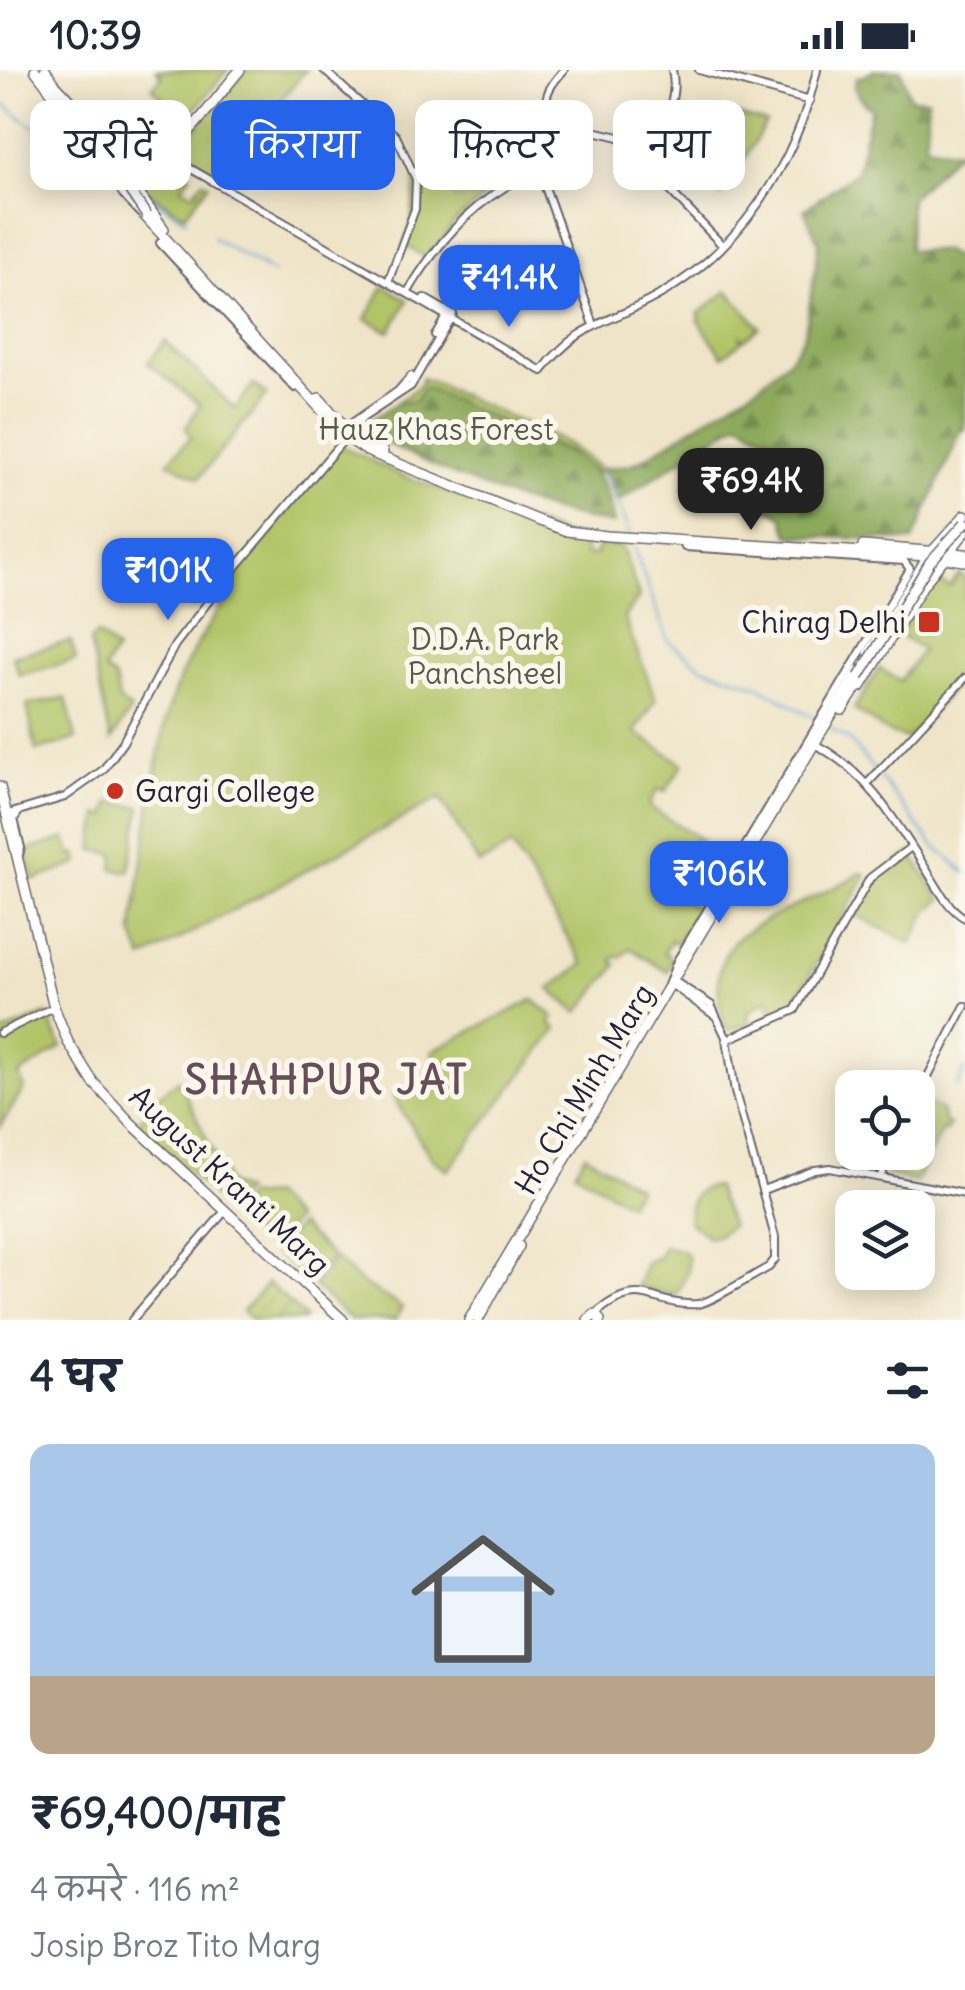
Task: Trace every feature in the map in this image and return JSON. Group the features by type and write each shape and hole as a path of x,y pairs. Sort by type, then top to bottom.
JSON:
{"main road":[{"path":"35,70 57,100"},
{"path":"45,70 147,216 346,432"},
{"path":"191,123 237,70"},
{"path":"56,84 71,100"},
{"path":"138,190 165,234 300,386 346,432 366,446 582,529 900,548 964,556"},
{"path":"837,706 930,553 965,515"},
{"path":"837,706 869,676 930,575 965,529"},
{"path":"964,556 965,529"},
{"path":"837,706 860,678 933,564 965,529"},
{"path":"900,548 948,532"},
{"path":"636,535 684,542 930,553"},
{"path":"913,555 920,561 920,569"},
{"path":"930,575 964,556"},
{"path":"892,614 902,621"},
{"path":"837,706 860,678"},
{"name":"Ho Chi Minh Marg","path":"518,1246 678,988 837,706"},
{"name":"August Kranti Marg","path":"0,787 68,1042 104,1096 340,1320"},
{"name":"August Kranti Marg","path":"4,812 55,1004"},
{"name":"Ho Chi Minh Marg","path":"508,1253 678,988"},
{"path":"471,1320 518,1246"},
{"path":"471,1320 518,1246"},
{"path":"501,1270 508,1253"},
{"path":"471,1320 508,1253"}],"street":[{"path":"546,100 548,89 564,70"},
{"path":"672,70 674,100"},
{"path":"699,70 810,101"},
{"path":"191,168 542,371 563,344 666,291 723,246 770,188 796,139 817,70"},
{"path":"326,71 396,136 417,186 415,208 385,279"},
{"path":"409,290 436,246 467,213 500,190"},
{"path":"546,190 594,325"},
{"path":"669,190 723,246"},
{"path":"385,279 448,315"},
{"path":"403,389 448,315"},
{"path":"4,812 19,812 64,798 114,758 174,645 346,432 403,389 448,315"},
{"path":"4,812 64,794 102,766 123,738 174,642 346,432"},
{"path":"684,542 684,547 908,563 909,574 837,706"},
{"path":"869,782 965,678"},
{"path":"596,1318 614,1300 633,1292 701,1304 769,1268 775,1258 776,1246 716,1011 666,982 740,855 817,742 849,762 869,782 949,900 965,916"},
{"path":"869,782 947,901 965,916"},
{"path":"18,860 20,848 14,820 19,812"},
{"path":"726,1040 795,1010 870,878 912,846"},
{"path":"0,1031 55,1004"},
{"path":"931,1070 965,1006"},
{"path":"762,1191 823,1168 965,1194"},
{"path":"882,1177 884,1170"},
{"path":"132,1320 222,1212"}],"green space":[{"path":"156,70 228,70 191,113 191,100 159,100 162,98 152,87 162,77"},
{"path":"245,70 306,70 281,100 219,100"},
{"name":"Hauz Khas Forest","path":"873,70 901,70 910,98 928,99 926,145 958,151 910,198 909,250 965,256 965,430 962,429 913,541 789,535 783,516 759,504 759,482 788,456 782,445 739,422 617,502 602,469 643,459 758,386 791,357 805,334 819,243 804,210 856,172 871,108 854,88 857,77"},
{"path":"211,110 211,172 191,161 191,133"},
{"path":"745,117 766,123 745,158"},
{"path":"203,181 209,184 185,215 144,190 187,190 193,194"},
{"path":"415,185 415,190 449,190 456,198 486,196 456,221 427,258 404,245 411,227"},
{"path":"384,286 408,300 390,332 366,319"},
{"path":"728,291 760,327 744,340 741,336 741,342 723,356 698,321 698,314"},
{"path":"165,341 235,409 253,384 267,395 199,478 168,462 191,437 186,428 200,405 148,363"},
{"path":"422,378 565,442 602,469 598,473 571,453 424,387 415,401 397,403 419,386"},
{"name":"Hauz Khas Forest","path":"424,387 582,459 604,488 614,524 515,499 358,429 397,403 415,401"},
{"name":"D.D.A. Park Panchsheel","path":"340,445 401,475 585,542 585,555 596,555 598,544 622,547 639,597 624,617 656,700 635,732 683,764 665,792 658,789 651,808 702,840 694,841 668,885 672,894 703,912 677,944 671,940 664,952 674,960 667,972 630,948 613,961 617,965 578,1013 550,989 584,964 512,846 479,864 440,798 143,959 133,934 134,921 160,747 176,689 200,639 230,594 225,586"},
{"path":"959,574 965,577 965,675 907,739 887,732 854,709 879,668 900,681 922,650 899,635 933,578 950,587"},
{"path":"97,634 116,650 104,670 115,679 119,700 131,710 111,741 90,641"},
{"path":"71,641 76,660 19,675 13,656"},
{"path":"66,698 76,739 36,751 27,705"},
{"path":"110,802 141,807 129,872 113,869 115,854 93,850 99,815 107,816"},
{"path":"66,838 71,855 77,854 80,863 34,880 25,851"},
{"path":"910,853 942,899 928,911 911,943 854,914 874,880"},
{"path":"861,873 866,875 792,1007 774,1014 767,999 748,1012 750,1023 727,1031 718,986 722,964 733,943 757,925"},
{"path":"533,1000 554,1017 550,1023 557,1029 448,1170 432,1159 393,1097 440,1071 432,1051"},
{"path":"46,1014 62,1047 19,1075 24,1088 0,1127 0,1034"},
{"path":"179,1080 228,1184 244,1192 226,1208 139,1125 149,1105"},
{"path":"935,1108 949,1125 946,1131 942,1130 935,1144"},
{"path":"585,1154 638,1187 628,1204 575,1171"},
{"path":"887,1170 922,1170 916,1182 886,1174"},
{"path":"715,1186 731,1225 717,1236 708,1237 688,1221 697,1193"},
{"path":"271,1195 295,1220 270,1248 231,1213 246,1197"},
{"path":"299,1225 333,1257 308,1283 274,1252"},
{"path":"663,1246 683,1251 688,1257 688,1271 676,1296 637,1287 646,1262 659,1257"},
{"path":"336,1259 361,1283 402,1307 395,1320 351,1320 313,1286"},
{"path":"268,1283 303,1320 252,1320 242,1311"}],"waterway":[{"path":"0,101 30,124"},
{"path":"142,191 186,220"},
{"path":"213,238 273,273"},
{"path":"601,471 612,488 630,536"},
{"path":"632,543 668,641 703,667 757,685 820,721"},
{"path":"830,728 849,740 875,771"},
{"path":"880,777 933,845 965,872"},
{"path":"957,1087 965,1069"}],"place":[{"name":"Chirag Delhi","path":"929,622"},
{"name":"Gargi College","path":"115,791"}],"district":[{"name":"SHAHPUR JAT","path":"327,1080"}]}
